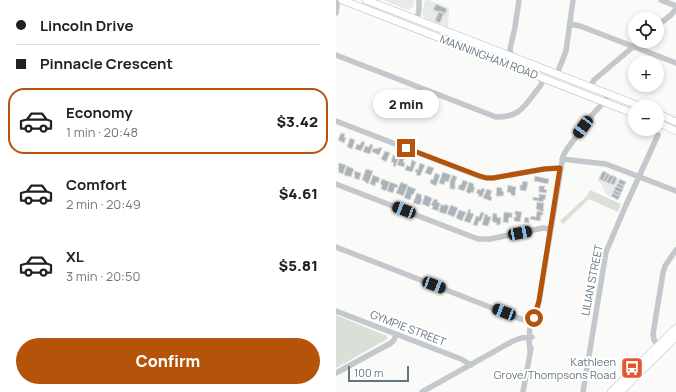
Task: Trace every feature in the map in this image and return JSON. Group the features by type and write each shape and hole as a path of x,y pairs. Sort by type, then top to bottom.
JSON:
{"main road":[{"name":"MANNINGHAM ROAD","path":"342,0 628,111"},
{"name":"MANNINGHAM ROAD","path":"366,0 628,102"},
{"path":"411,27 415,19"},
{"path":"507,55 506,59 523,66 534,74"},
{"path":"664,116 676,122"},
{"path":"664,125 676,131"},
{"path":"661,348 676,328"},
{"path":"617,391 661,348 676,336"}],"street":[{"path":"336,13 338,0"},
{"path":"507,55 515,27 519,0"},
{"path":"557,74 566,51 573,0"},
{"path":"661,0 676,7 671,15 664,20"},
{"path":"415,19 419,1"},
{"path":"570,24 580,26 628,45"},
{"path":"590,87 594,80 632,48"},
{"path":"636,48 676,63"},
{"path":"336,55 496,117 514,114 521,110 527,105 542,84 544,78"},
{"path":"523,392 532,343 530,337 532,323 538,315 550,230 562,162 567,149 608,94"},
{"path":"336,121 481,177 493,178 544,169 562,162 578,160 606,164 676,191"},
{"name":"LILIAN STREET","path":"584,392 606,252 658,136"},
{"path":"336,184 475,238 490,239 543,228 550,230"},
{"path":"336,247 532,323"},
{"path":"661,348 654,340 653,334 665,266 676,250"},
{"name":"GYMPIE STREET","path":"336,311 395,333 471,365"},
{"path":"336,373 393,342 395,333"},
{"path":"422,392 513,341 530,337"}],"shaded area":[{"path":"383,0 414,0 413,7 408,10"},
{"path":"425,0 449,8 448,27 426,19 422,15"},
{"path":"602,171 626,182 618,200 606,194 601,183 597,181"},
{"path":"590,190 621,204 618,212 589,199 563,224 560,221 587,196"},
{"path":"336,315 387,336 387,339 336,368"}],"building":[{"path":"436,4 447,9 445,14 433,10"},
{"path":"439,11 444,13 440,23 435,21"},
{"path":"341,133 345,134 344,137 346,138 344,143 338,140"},
{"path":"350,138 355,140 352,149 347,147"},
{"path":"362,141 365,143 361,151 355,149 357,144 360,145"},
{"path":"370,144 373,145 370,154 363,152 365,146 369,147"},
{"path":"379,147 382,148 379,155 372,152 373,148 379,149"},
{"path":"385,151 390,153 386,162 381,159"},
{"path":"393,155 399,157 395,167 393,166 394,163 391,162"},
{"path":"400,157 405,158 403,162 405,163 404,167 397,165"},
{"path":"412,160 416,162 412,172 405,170 407,165 410,167"},
{"path":"339,163 346,165 343,174 338,172"},
{"path":"420,163 425,165 420,176 416,175 417,172 415,172 416,169 418,170"},
{"path":"347,166 354,169 351,177 344,175"},
{"path":"428,166 434,168 431,175 425,173"},
{"path":"366,169 373,171 368,184 362,180"},
{"path":"355,171 361,173 359,180 354,178"},
{"path":"603,171 607,173 603,181 599,179"},
{"path":"443,172 451,175 448,182 445,181 444,185 439,183"},
{"path":"435,173 440,175 436,186 430,183 431,179 433,180"},
{"path":"607,173 610,175 606,182 603,181"},
{"path":"373,175 380,178 378,183 376,182 375,186 370,184"},
{"path":"453,175 457,177 455,189 450,189 450,181"},
{"path":"610,175 614,176 610,184 606,182"},
{"path":"535,176 549,179 548,184 534,181"},
{"path":"614,176 617,178 614,185 610,183"},
{"path":"382,179 390,182 386,191 381,189 382,185 380,184"},
{"path":"620,179 626,182 624,186 618,183"},
{"path":"463,180 468,182 464,191 458,189"},
{"path":"523,181 528,182 526,191 520,190 520,185 522,185"},
{"path":"390,182 398,185 397,188 395,187 393,193 387,191"},
{"path":"401,182 408,185 403,196 396,193"},
{"path":"469,182 474,184 473,187 475,187 473,193 471,192 470,194 466,192"},
{"path":"618,183 624,186 623,189 616,186"},
{"path":"508,185 516,187 515,196 507,192"},
{"path":"408,186 416,189 410,200 404,198"},
{"path":"539,186 545,186 544,189 547,190 546,193 539,192"},
{"path":"616,186 623,189 621,193 614,190"},
{"path":"497,187 502,188 502,191 504,192 503,196 496,196"},
{"path":"482,188 485,189 482,197 478,196 479,194 476,193 478,189 481,190"},
{"path":"487,189 492,191 490,196 492,197 491,201 483,198"},
{"path":"614,190 621,193 620,196 613,193"},
{"path":"417,193 422,195 420,205 413,203"},
{"path":"613,193 620,196 618,200 611,196"},
{"path":"539,194 546,195 543,202 533,200 533,197 539,198"},
{"path":"425,195 432,198 429,207 422,204"},
{"path":"434,199 438,200 437,202 440,203 438,211 432,209 433,206 431,205"},
{"path":"537,202 544,203 543,212 536,209"},
{"path":"441,204 444,206 445,204 449,206 446,214 439,212"},
{"path":"451,205 458,208 454,217 447,214"},
{"path":"469,209 471,210 470,213 474,214 470,223 464,221"},
{"path":"459,210 466,212 462,221 456,218"},
{"path":"515,211 522,212 520,222 514,221 514,217 516,217"},
{"path":"537,211 543,212 540,221 530,219 531,216 536,217"},
{"path":"481,212 484,213 481,221 479,221 477,226 473,225 476,216 479,217"},
{"path":"504,212 512,213 512,218 509,217 508,223 503,222"},
{"path":"493,213 497,214 497,217 501,218 500,225 496,225 497,223 492,221"},
{"path":"485,214 491,217 488,226 482,225"},
{"path":"525,217 529,218 529,223 524,222"}],"place":[{"name":"Kathleen Grove/Thompsons Road","path":"632,368"}],"route":[{"path":"406,148 486,178 560,168 539,301 534,318"}]}
